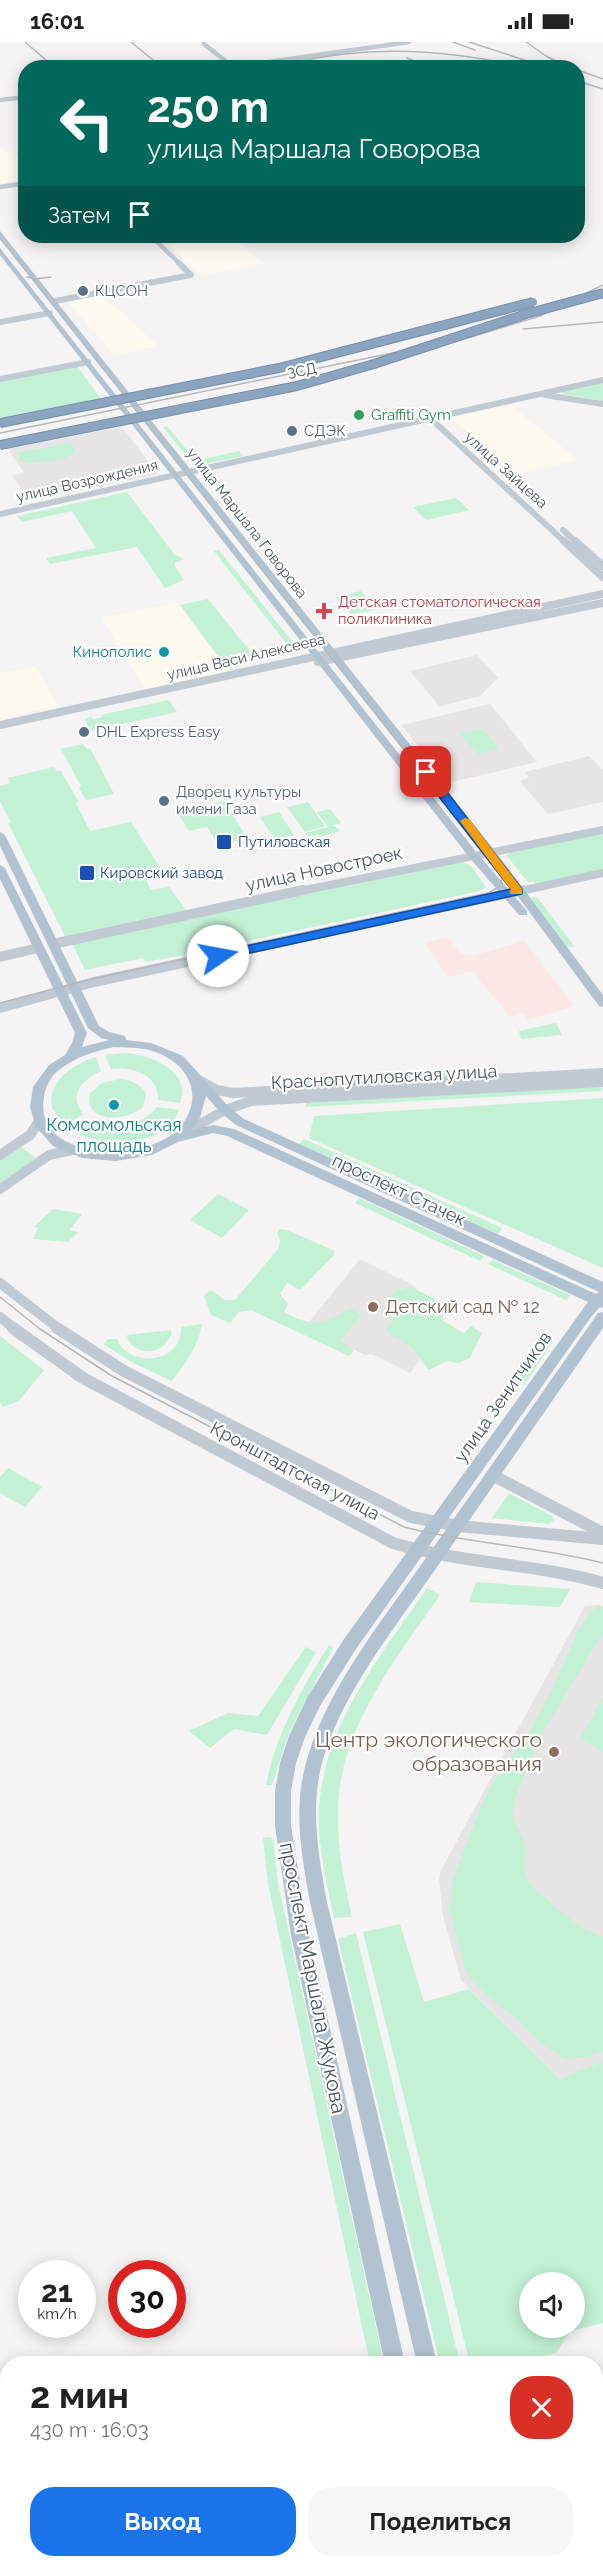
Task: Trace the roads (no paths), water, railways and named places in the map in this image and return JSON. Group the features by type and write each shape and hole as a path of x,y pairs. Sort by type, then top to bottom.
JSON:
{"highway":[{"name":"ЗСД","path":"0,423 279,368 603,284"},
{"name":"ЗСД","path":"0,445 346,374 528,313 603,293"}],"main road":[{"name":"улица Маршала Говорова","path":"0,233 491,853 512,892 603,1016"},
{"name":"улица Маршала Говорова","path":"0,250 473,855 512,892 603,1003"},
{"path":"0,835 98,1032 112,1038 164,1050 189,1066 198,1080 201,1095 198,1110 190,1125 176,1138 153,1150 127,1156 98,1156 72,1149 52,1137 39,1121 35,1104 38,1087 49,1071 68,1056 78,1044 81,1033 0,868"},
{"path":"68,1056 101,1044 138,1043"},
{"name":"проспект Стачек","path":"198,1080 225,1110 240,1122 602,1297"},
{"name":"проспект Стачек","path":"176,1138 213,1129 230,1132 602,1297"},
{"name":"улица Зенитчиков","path":"437,1523 586,1313 602,1297"},
{"name":"улица Зенитчиков","path":"458,1526 603,1317"},
{"name":"проспект Маршала Жукова","path":"393,2356 300,1935 289,1873 282,1806 288,1763 314,1701 357,1633 437,1523"},
{"name":"проспект Маршала Жукова","path":"425,2356 326,1932 308,1826 309,1789 315,1763 337,1707 371,1649 458,1526"}],"street":[{"path":"282,60 409,42"},
{"path":"204,44 224,60"},
{"path":"0,100 18,98"},
{"path":"0,187 18,184"},
{"path":"55,301 191,275 158,243"},
{"path":"0,322 50,313"},
{"path":"0,379 88,362"},
{"name":"улица Возрождения","path":"0,514 603,379"},
{"name":"улица Возрождения","path":"539,395 603,379"},
{"name":"улица Возрождения","path":"531,395 603,406"},
{"name":"улица Возрождения","path":"531,395 603,406"},
{"name":"улица Зайцева","path":"433,417 603,566"},
{"name":"улица Зайцева","path":"433,417 603,577"},
{"name":"улица Васи Алексеева","path":"0,730 603,594"},
{"name":"улица Васи Алексеева","path":"333,656 603,603"},
{"name":"улица Васи Алексеева","path":"0,724 320,659"},
{"name":"улица Новостроек","path":"53,944 473,855 603,830"},
{"path":"0,1008 59,990 603,873"},
{"path":"0,957 38,948"},
{"name":"Краснопутиловская улица","path":"198,1080 217,1090 233,1093 603,1073"},
{"name":"Краснопутиловская улица","path":"176,1138 225,1110 251,1101 603,1082"},
{"path":"0,1155 30,1135 39,1121"},
{"path":"0,1189 49,1155 72,1149"},
{"name":"Кронштадтская улица","path":"0,1283 70,1338 124,1371 411,1517 458,1526 603,1539"},
{"name":"Кронштадтская улица","path":"0,1317 59,1363 108,1392 393,1543 436,1555 567,1573 603,1583"},
{"path":"494,1476 603,1533"}],"tram line":[{"path":"0,238 32,278"},
{"path":"27,277 32,278"},
{"path":"32,278 51,277"},
{"path":"0,1003 92,979 488,893 499,887 502,879 498,869 32,278"},
{"path":"0,1297 40,1329 112,1376 404,1527 603,1563"}],"railway":[{"path":"25,42 46,60"},
{"path":"131,42 153,60"},
{"path":"453,42 475,50"},
{"path":"469,42 524,60"},
{"path":"526,42 554,60"},
{"path":"306,60 334,55 390,51 436,53 488,60"},
{"path":"407,58 412,60"},
{"path":"585,73 603,79"},
{"path":"585,83 603,89"},
{"path":"0,433 471,337 540,316 603,285"},
{"path":"523,329 603,322"}],"place":[{"name":"КЦСОН","path":"83,291"},
{"name":"Graffiti Gym","path":"359,415"},
{"name":"СДЭК","path":"292,431"},
{"name":"Детская стоматологическая поликлиника","path":"324,611"},
{"name":"Кинополис","path":"164,652"},
{"name":"DHL Express Easy","path":"84,732"},
{"name":"Дворец культуры имени Газа","path":"164,801"},
{"name":"Путиловская","path":"224,842"},
{"name":"Кировский завод","path":"87,873"},
{"name":"Комсомольская площадь","path":"114,1105"},
{"name":"Детский сад № 12","path":"373,1307"},
{"name":"Центр экологического образования","path":"554,1752"}]}
